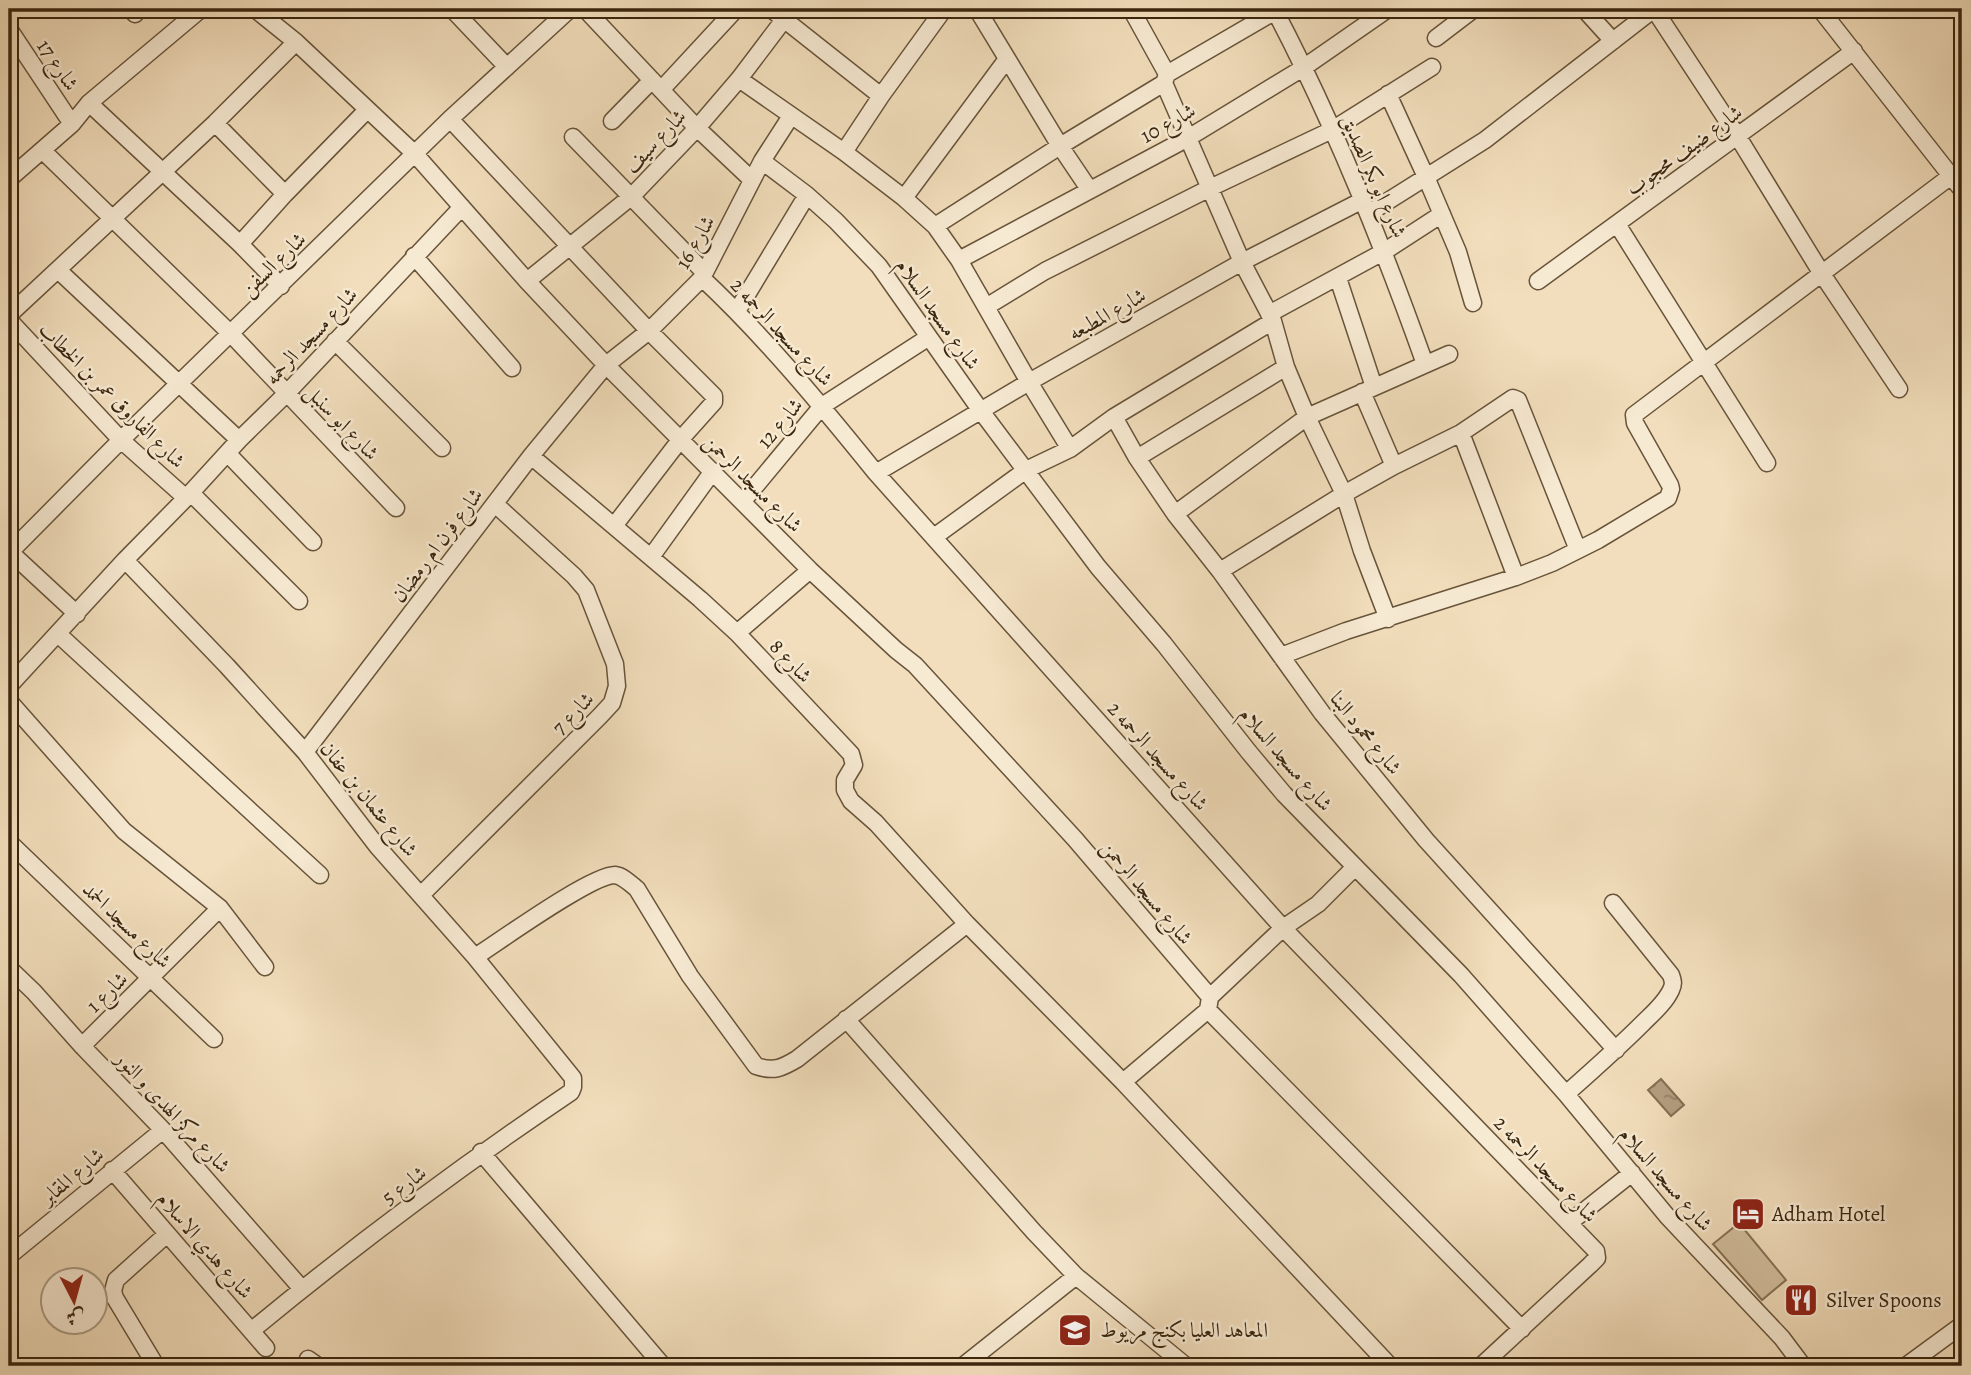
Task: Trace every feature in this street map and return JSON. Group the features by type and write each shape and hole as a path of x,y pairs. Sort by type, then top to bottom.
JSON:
{"street":[{"path":"9,179 72,124 89,103 201,9"},
{"name":"شارع مسجد الرحمن","path":"255,9 296,43 415,154 527,281 606,365 810,570 915,665 1075,839 1209,1004 1522,1329"},
{"path":"452,9 508,67"},
{"name":"شارع السفن","path":"9,552 450,119 570,9"},
{"path":"584,9 697,128 751,180"},
{"path":"612,121 656,85 736,9"},
{"path":"844,152 944,9"},
{"path":"977,9 1089,189"},
{"name":"شارع 10","path":"959,260 1188,138 1303,68 1388,9"},
{"path":"1584,9 1613,41"},
{"path":"1654,9 1738,137 1822,274 1899,389"},
{"name":"شارع المطبعه","path":"876,473 1029,382 1242,262 1426,177 1485,140 1654,9"},
{"path":"1820,9 1962,190"},
{"path":"935,226 1165,78 1277,10"},
{"name":"شارع ابو بكر الصديق","path":"1277,10 1385,251 1425,363"},
{"path":"1137,11 1242,262 1271,317 1286,367 1344,494 1388,619"},
{"path":"1436,38 1465,11"},
{"path":"782,12 881,96"},
{"name":"شارع سيف","path":"527,281 632,196 697,128 739,79 782,12"},
{"name":"شارع 17","path":"9,29 72,124"},
{"path":"9,318 296,43"},
{"name":"شارع ضيف محجوب","path":"1538,281 1854,51"},
{"path":"904,198 1007,59"},
{"path":"986,307 1033,278 1210,188 1332,130 1432,67"},
{"path":"739,79 844,152 904,198 935,226 959,260 1070,449"},
{"path":"1388,94 1458,252 1474,303"},
{"path":"89,103 240,244 281,286"},
{"path":"240,244 368,110"},
{"name":"شارع 16","path":"606,365 649,331 703,275 751,180 791,116"},
{"path":"450,119 649,331 714,396 714,402 680,440 614,526"},
{"path":"215,123 285,194"},
{"path":"573,137 632,196 703,275"},
{"name":"شارع ابو سنبل","path":"42,150 231,334 396,508"},
{"name":"شارع مسجد السلام","path":"762,161 807,195 858,242 879,266 981,411 1098,567 1284,794 1461,975 1566,1094 1667,1216 1782,1338 1803,1366"},
{"path":"1280,656 1346,631 1516,577 1598,540 1670,495 1670,485 1635,423 1634,415 1951,176"},
{"path":"737,311 807,195"},
{"name":"شارع مسجد الرحمه","path":"12,674 58,634 125,560 462,207"},
{"path":"934,537 1026,470 1070,449 1114,417 1271,317 1385,251 1442,214"},
{"path":"1617,224 1768,463"},
{"path":"414,256 512,368"},
{"path":"58,270 239,440"},
{"name":"شارع مسجد الرحمه 2","path":"703,275 822,405 876,473 1283,928 1596,1251 1597,1258 1522,1329"},
{"path":"1338,278 1368,389 1394,466"},
{"name":"شارع الفاروق عمر بن الخطاب","path":"9,318 121,440 189,496"},
{"name":"شارع 12","path":"743,501 822,405 929,337"},
{"path":"335,341 442,448"},
{"path":"1175,514 1307,417 1449,354"},
{"name":"شارع فرن ام رمضان","path":"305,752 531,456 606,365"},
{"path":"1137,458 1286,367"},
{"path":"1220,571 1344,494 1461,433 1510,399 1516,398 1578,550"},
{"name":"شارع محمود البنا","path":"1114,417 1137,458 1175,514 1220,571 1322,713 1426,840 1616,1050"},
{"path":"1461,433 1516,577"},
{"path":"228,454 313,542"},
{"name":"شارع 8","path":"531,456 700,598 737,633 851,754 854,765 845,780 848,797 876,823 967,924 1123,1083 1390,1366"},
{"path":"650,557 713,471"},
{"path":"189,496 299,601"},
{"name":"شارع 7","path":"421,895 600,716 612,703 617,686 615,664 586,590 495,504"},
{"path":"9,552 77,614"},
{"name":"شارع عثمان بن عفان","path":"125,560 305,752 377,846 475,957 569,1073"},
{"path":"737,633 810,570"},
{"path":"58,634 320,874"},
{"path":"9,701 124,831 220,908 265,967"},
{"name":"شارع مسجد الحمد","path":"9,842 214,1040"},
{"path":"1123,1083 1209,1004 1283,928 1318,904 1355,867"},
{"path":"475,957 572,894 616,875 627,880 637,890 690,976 756,1066 767,1070 787,1065 797,1059 967,924"},
{"path":"1566,1094 1655,1011 1670,994 1674,982 1613,903"},
{"name":"شارع 1","path":"82,1046 220,908"},
{"name":"شارع مركز الهدى و النور","path":"9,968 163,1129 302,1289"},
{"path":"846,1019 1076,1276 1186,1366"},
{"name":"شارع 5","path":"251,1331 481,1153 571,1092 573,1083 569,1073"},
{"name":"شارع المقابر","path":"9,1256 163,1129"},
{"path":"481,1153 663,1366"},
{"name":"شارع هدي الاسلام","path":"112,1170 266,1348"},
{"path":"1569,1223 1632,1173"},
{"path":"156,1366 113,1291 116,1280 167,1234"},
{"path":"963,1366 1076,1276"},
{"path":"1906,1366 1962,1325"},
{"path":"1481,1366 1522,1329"}],"shaded area":[{"path":"1739,1223 1786,1280 1762,1300 1713,1244"}],"water":[{"path":"1661,1079 1684,1105 1671,1116 1648,1090"}],"place":[{"name":"Adham Hotel","path":"1748,1214"},
{"name":"Silver Spoons","path":"1801,1300"},
{"name":"المعاهد العليا بكنج مريوط","path":"1075,1330"}]}
